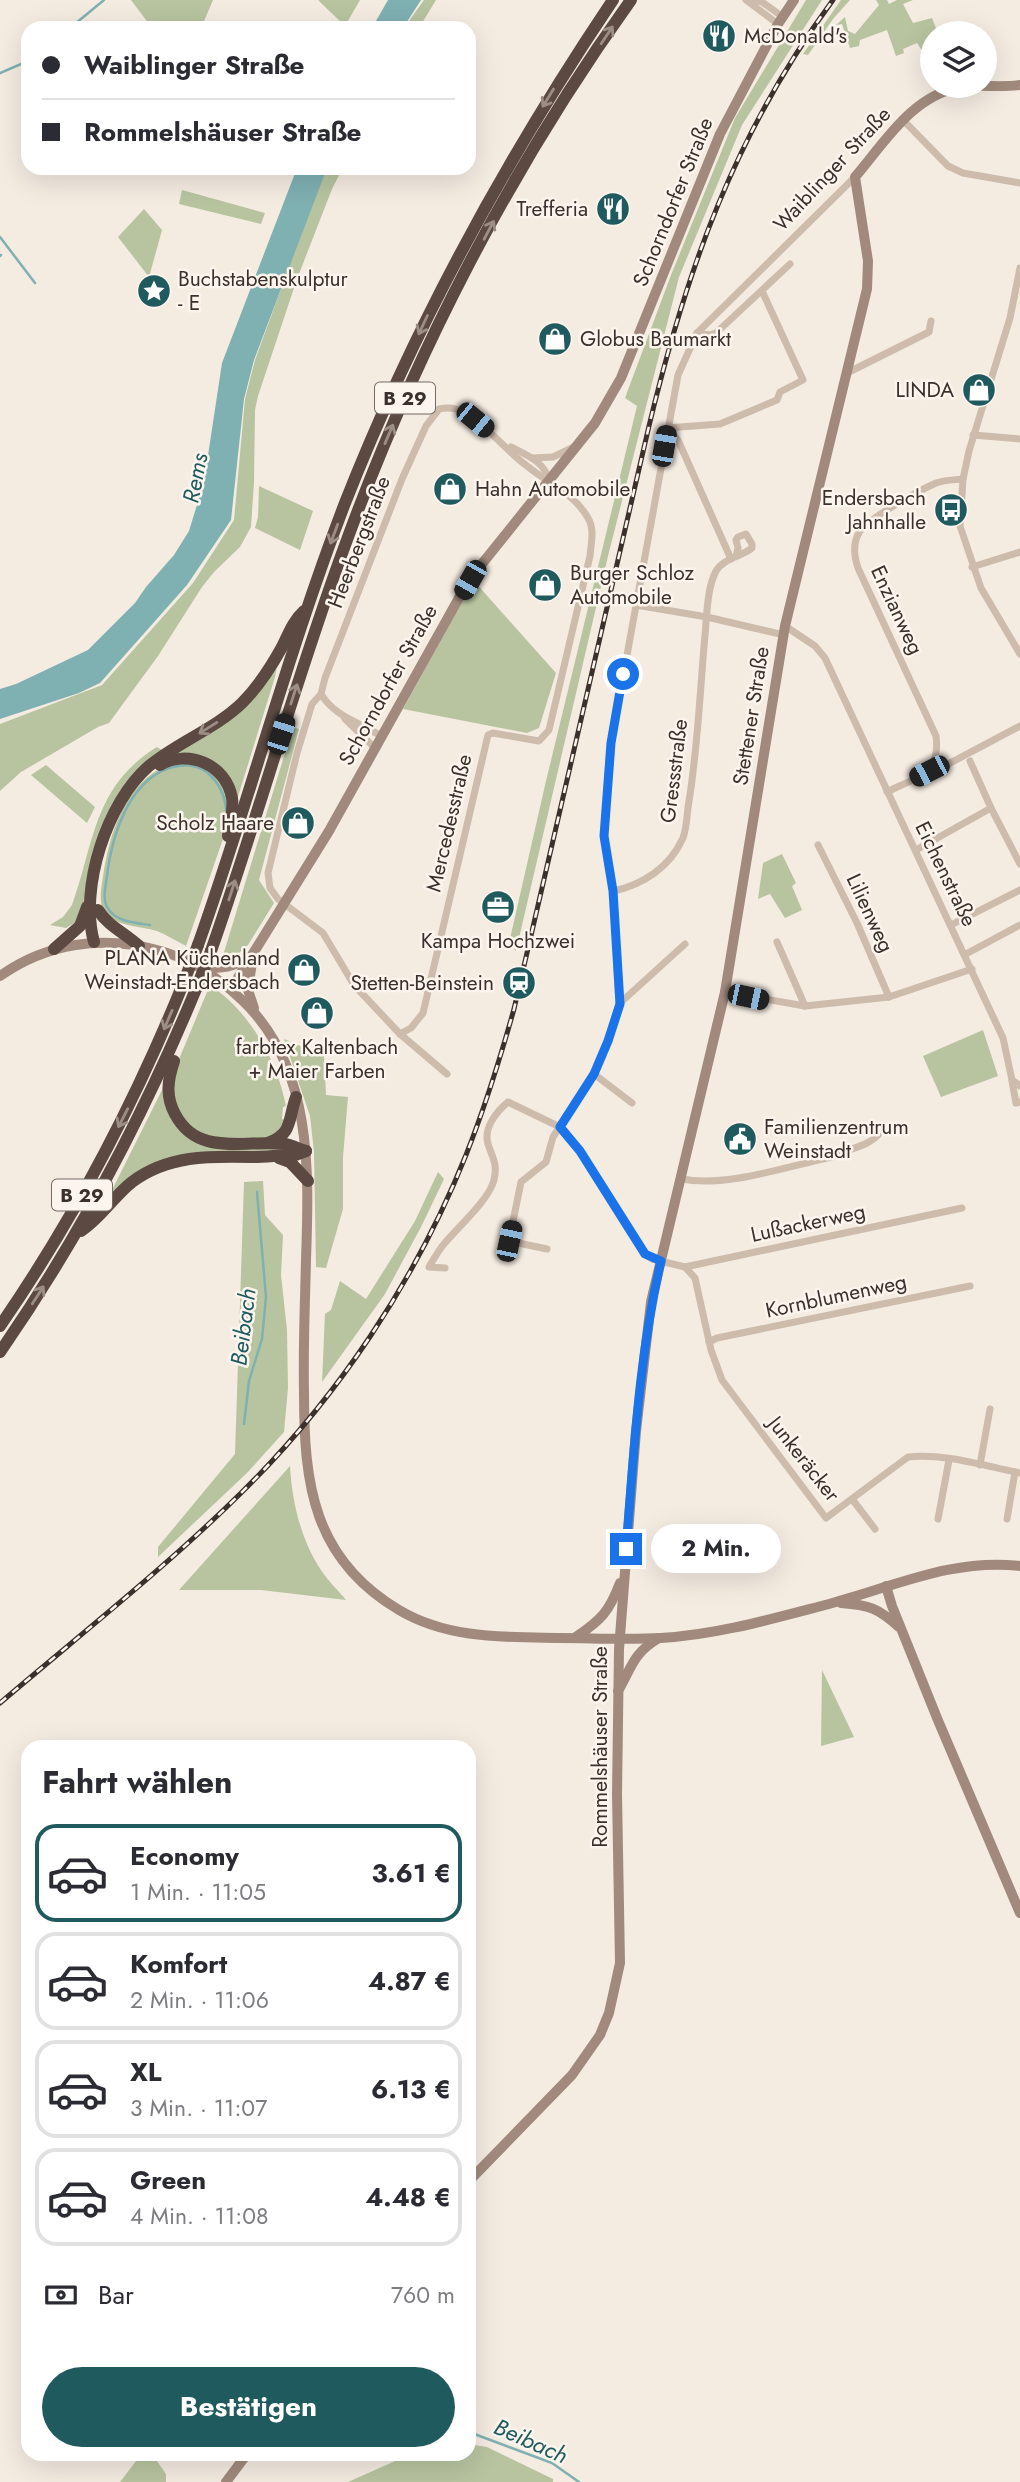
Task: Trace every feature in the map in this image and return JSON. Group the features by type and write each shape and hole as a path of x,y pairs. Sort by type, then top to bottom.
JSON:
{"highway":[{"name":"B 29","path":"0,1326 58,1237 106,1151 153,1056 198,945 230,853 307,608 363,460 429,311 513,157 613,0"},
{"name":"B 29","path":"0,1352 77,1233 125,1146 176,1037 211,951 326,599 359,509 442,318 499,210 555,114 631,0"},
{"path":"94,942 90,928 97,863 114,811 124,794 156,761 218,722 242,703 271,665 295,619 307,608"},
{"path":"94,942 98,927 101,865 118,813 140,781 155,768 169,760 181,758 200,760 214,768 232,797 227,835 230,853"},
{"path":"54,949 80,926 92,897"},
{"path":"98,910 113,927 124,932 139,946"},
{"path":"176,1037 176,1056 168,1090 172,1107 184,1126 195,1136 207,1142 286,1144 306,1151"},
{"path":"266,1144 280,1139 290,1125 291,1110 296,1097"},
{"path":"77,1233 93,1223 116,1197 135,1181 165,1164 195,1157 272,1157 306,1151"},
{"path":"272,1157 290,1162 308,1181"}],"street":[{"path":"746,0 781,20"},
{"path":"753,0 772,0"},
{"name":"Schorndorfer Straße","path":"231,989 329,831 470,580 578,446 621,378 720,134 794,0"},
{"path":"762,2 781,20"},
{"name":"Waiblinger Straße","path":"506,1256 521,1182 546,1162 553,1137 594,1074 620,1004 613,891 604,836 611,743 678,375 698,333 856,177 925,100 949,89 964,86 1020,85"},
{"path":"904,121 948,166 964,173 1020,183"},
{"name":"Stettener Straße","path":"661,1261 725,992 784,630 849,372 867,289 868,261 856,177"},
{"name":"Waiblinger Straße","path":"698,333 716,333 790,264"},
{"path":"1020,268 1010,318 973,435 963,479 960,527 981,589 1020,654"},
{"path":"667,428 720,425 778,400 780,392 803,380 762,290"},
{"path":"849,372 929,332 931,321"},
{"name":"Heerbergstraße","path":"321,694 402,479 432,416 439,409 455,408 464,412 525,465 550,482"},
{"path":"667,428 678,440 724,543 733,557"},
{"path":"973,435 1020,439"},
{"name":"Heerbergstraße","path":"504,444 545,468 550,482"},
{"path":"532,458 553,457 578,446"},
{"name":"Enzianweg","path":"929,771 938,752 936,736 858,568 854,556 855,544 859,533 871,520 938,482 963,479"},
{"name":"Mercedesstraße","path":"400,1034 411,1028 423,1013 488,735 493,733 539,741 549,730 590,556 592,533 590,522 578,503 550,482"},
{"name":"Gressstraße","path":"613,891 633,887 654,874 671,856 683,836 693,779 706,617 713,578 717,569 752,548 748,536 738,537"},
{"path":"724,543 738,537"},
{"path":"733,557 738,537"},
{"path":"972,567 1020,552"},
{"name":"Eichenstraße","path":"636,605 784,630 816,646 825,658 1003,1038 1016,1103 1020,1102"},
{"path":"375,748 329,706 321,694 312,705 297,753 268,873 270,888 285,905 323,933 354,985 400,1034 447,1074"},
{"path":"344,718 381,736"},
{"path":"887,792 929,771 937,770 1020,726"},
{"path":"970,761 1020,864"},
{"path":"916,850 991,808"},
{"name":"Lilienweg","path":"818,845 857,923 889,997"},
{"path":"951,925 1020,890"},
{"path":"965,954 1020,925"},
{"path":"0,976 24,961 54,949 94,942 139,946 173,954 195,964 231,989 255,1012 270,1032 286,1065 296,1097 306,1151 308,1181 303,1364 308,1482 325,1533 340,1557 376,1595 422,1622 484,1637 660,1638 695,1634 833,1603 968,1565 985,1563 1020,1566"},
{"path":"777,942 804,1006"},
{"path":"620,1004 685,944"},
{"path":"195,964 220,969 236,965 254,954"},
{"path":"254,954 248,990 255,1012"},
{"path":"725,992 804,1006 889,997 972,969"},
{"path":"594,1074 632,1103"},
{"path":"1012,1080 1020,1086"},
{"path":"445,1268 429,1267 442,1245 476,1208 494,1182 496,1161 487,1141 488,1133 497,1110 508,1102 560,1127 580,1151 645,1254 661,1261"},
{"path":"682,1179 694,1182 720,1181 832,1157 844,1150 872,1142 878,1135"},
{"name":"Lußackerweg","path":"661,1261 685,1267 962,1208"},
{"path":"509,1241 547,1248"},
{"name":"Rommelshäuser Straße","path":"476,2174 572,2075 600,2035 610,2013 617,1986 621,1936 617,1794 620,1638 641,1377 661,1261"},
{"name":"Junkeräcker","path":"685,1267 695,1278 709,1342 717,1369 728,1390 826,1518 908,1457 920,1455 1017,1473"},
{"name":"Kornblumenweg","path":"709,1342 717,1338 970,1286"},
{"path":"981,1465 990,1409"},
{"path":"938,1520 949,1460"},
{"path":"1007,1519 1017,1473"},
{"path":"852,1499 875,1529"},
{"path":"575,1638 602,1618 609,1609 624,1573"},
{"path":"886,1586 1020,1913"},
{"path":"833,1603 868,1605 885,1614 902,1629"},
{"path":"618,1691 634,1659 645,1646 660,1638"},
{"path":"226,2482 242,2461"}],"green space":[{"path":"131,0 213,0 204,21 147,21"},
{"path":"318,0 360,0 348,21 340,21"},
{"path":"424,0 436,0 423,21 409,21"},
{"path":"806,0 822,0 742,125 679,277 608,556 516,951 509,943 637,406 625,398 671,275 735,118"},
{"path":"841,0 850,0 808,55 803,54"},
{"path":"876,0 887,0 889,4 897,0 913,0 903,4 913,23 920,21 920,48 917,43 903,49 904,53 896,56 887,30 860,40 859,46 850,48 842,24 836,25 845,17 848,31 855,34 879,5"},
{"path":"324,175 339,175 297,279 258,396 255,410 251,527 240,547 202,587 158,656 109,723 21,772 0,791 0,724 102,685 193,583 234,520 245,399 255,360"},
{"path":"182,190 265,213 261,224 179,204"},
{"path":"144,209 162,230 149,277 118,237"},
{"path":"259,486 313,511 300,550 255,528"},
{"path":"474,581 556,673 539,728 527,733 403,709"},
{"path":"277,666 237,800 232,786 176,753"},
{"path":"293,727 299,729 259,880 274,903 248,945 229,962 221,962"},
{"path":"157,747 162,750 137,774 93,855 83,912 79,920 66,928 50,925 63,917 72,905 92,837 108,798 136,763"},
{"path":"46,765 95,807 87,823 31,775"},
{"path":"167,765 200,765 220,780 227,796 225,833 186,946 157,931 117,921 106,914 101,902 109,844 121,812 140,785"},
{"path":"782,854 796,883 792,886 802,910 785,918 770,894 758,899 763,863"},
{"path":"210,985 249,1023 260,1038 276,1071 286,1106 283,1107 282,1119 285,1120 277,1132 266,1138 206,1137 182,1119 172,1094 177,1064"},
{"path":"983,1030 998,1076 941,1097 923,1056"},
{"path":"284,1039 324,1056 326,1095 348,1097 343,1157 343,1209 326,1268 316,1267 314,1152 310,1116"},
{"path":"163,1088 182,1130 291,1151 194,1153 108,1198"},
{"path":"438,1172 444,1179 385,1294 322,1382 325,1314 331,1310 340,1281 366,1299 415,1221"},
{"path":"263,1181 265,1215 283,1235 281,1275 287,1330 288,1388 284,1432 248,1472 158,1557 158,1547 235,1454 244,1182"},
{"path":"290,1466 295,1507 308,1546 324,1574 346,1600 261,1590 179,1590"},
{"path":"822,1670 854,1737 821,1746"},
{"path":"476,2445 487,2447 553,2479 553,2482 348,2482 395,2461 476,2461"},
{"path":"136,2461 157,2461 166,2474 166,2482 120,2482"}],"water":[{"path":"388,0 421,0 408,21 376,21"},
{"path":"294,175 324,175 254,360 244,399 231,520 187,585 100,683 79,693 0,719 0,689 88,650 135,603 174,555 189,531 204,482 222,363"}],"waterway":[{"path":"78,21 104,0"},
{"path":"0,73 21,64"},
{"path":"0,237 35,283"},
{"path":"150,925 126,921 115,916 105,900 113,843 126,809 147,781 161,771 186,765 208,773 223,794 226,810"},
{"name":"Beibach","path":"244,1424 249,1381 262,1339 266,1297 257,1192"},
{"name":"Beibach","path":"476,2435 552,2463 579,2482"}],"railway":[{"path":"0,1703 182,1548 276,1457 309,1419 371,1336 446,1202 480,1119 514,1009 649,426 680,311 718,204 742,152 768,100 833,0"}],"place":[{"name":"McDonald's","path":"719,36"},
{"name":"Trefferia","path":"613,209"},
{"name":"Buchstabenskulptur - E","path":"154,291"},
{"name":"Globus Baumarkt","path":"555,339"},
{"name":"LINDA","path":"979,390"},
{"name":"Hahn Automobile","path":"450,489"},
{"name":"Endersbach Jahnhalle","path":"951,510"},
{"name":"Burger Schloz Automobile","path":"545,585"},
{"name":"Scholz Haare","path":"298,823"},
{"name":"Kampa Hochzwei","path":"498,907"},
{"name":"PLANA Küchenland Weinstadt-Endersbach","path":"304,970"},
{"name":"Stetten-Beinstein","path":"519,983"},
{"name":"farbtex Kaltenbach + Maier Farben","path":"317,1013"},
{"name":"Familienzentrum Weinstadt","path":"740,1139"}],"route":[{"path":"623,674 611,743 604,836 613,891 620,1004 594,1074 560,1127 580,1151 645,1254 661,1261 641,1377 626,1549"}],"water label":[{"name":"Rems","path":"195,478"}]}
